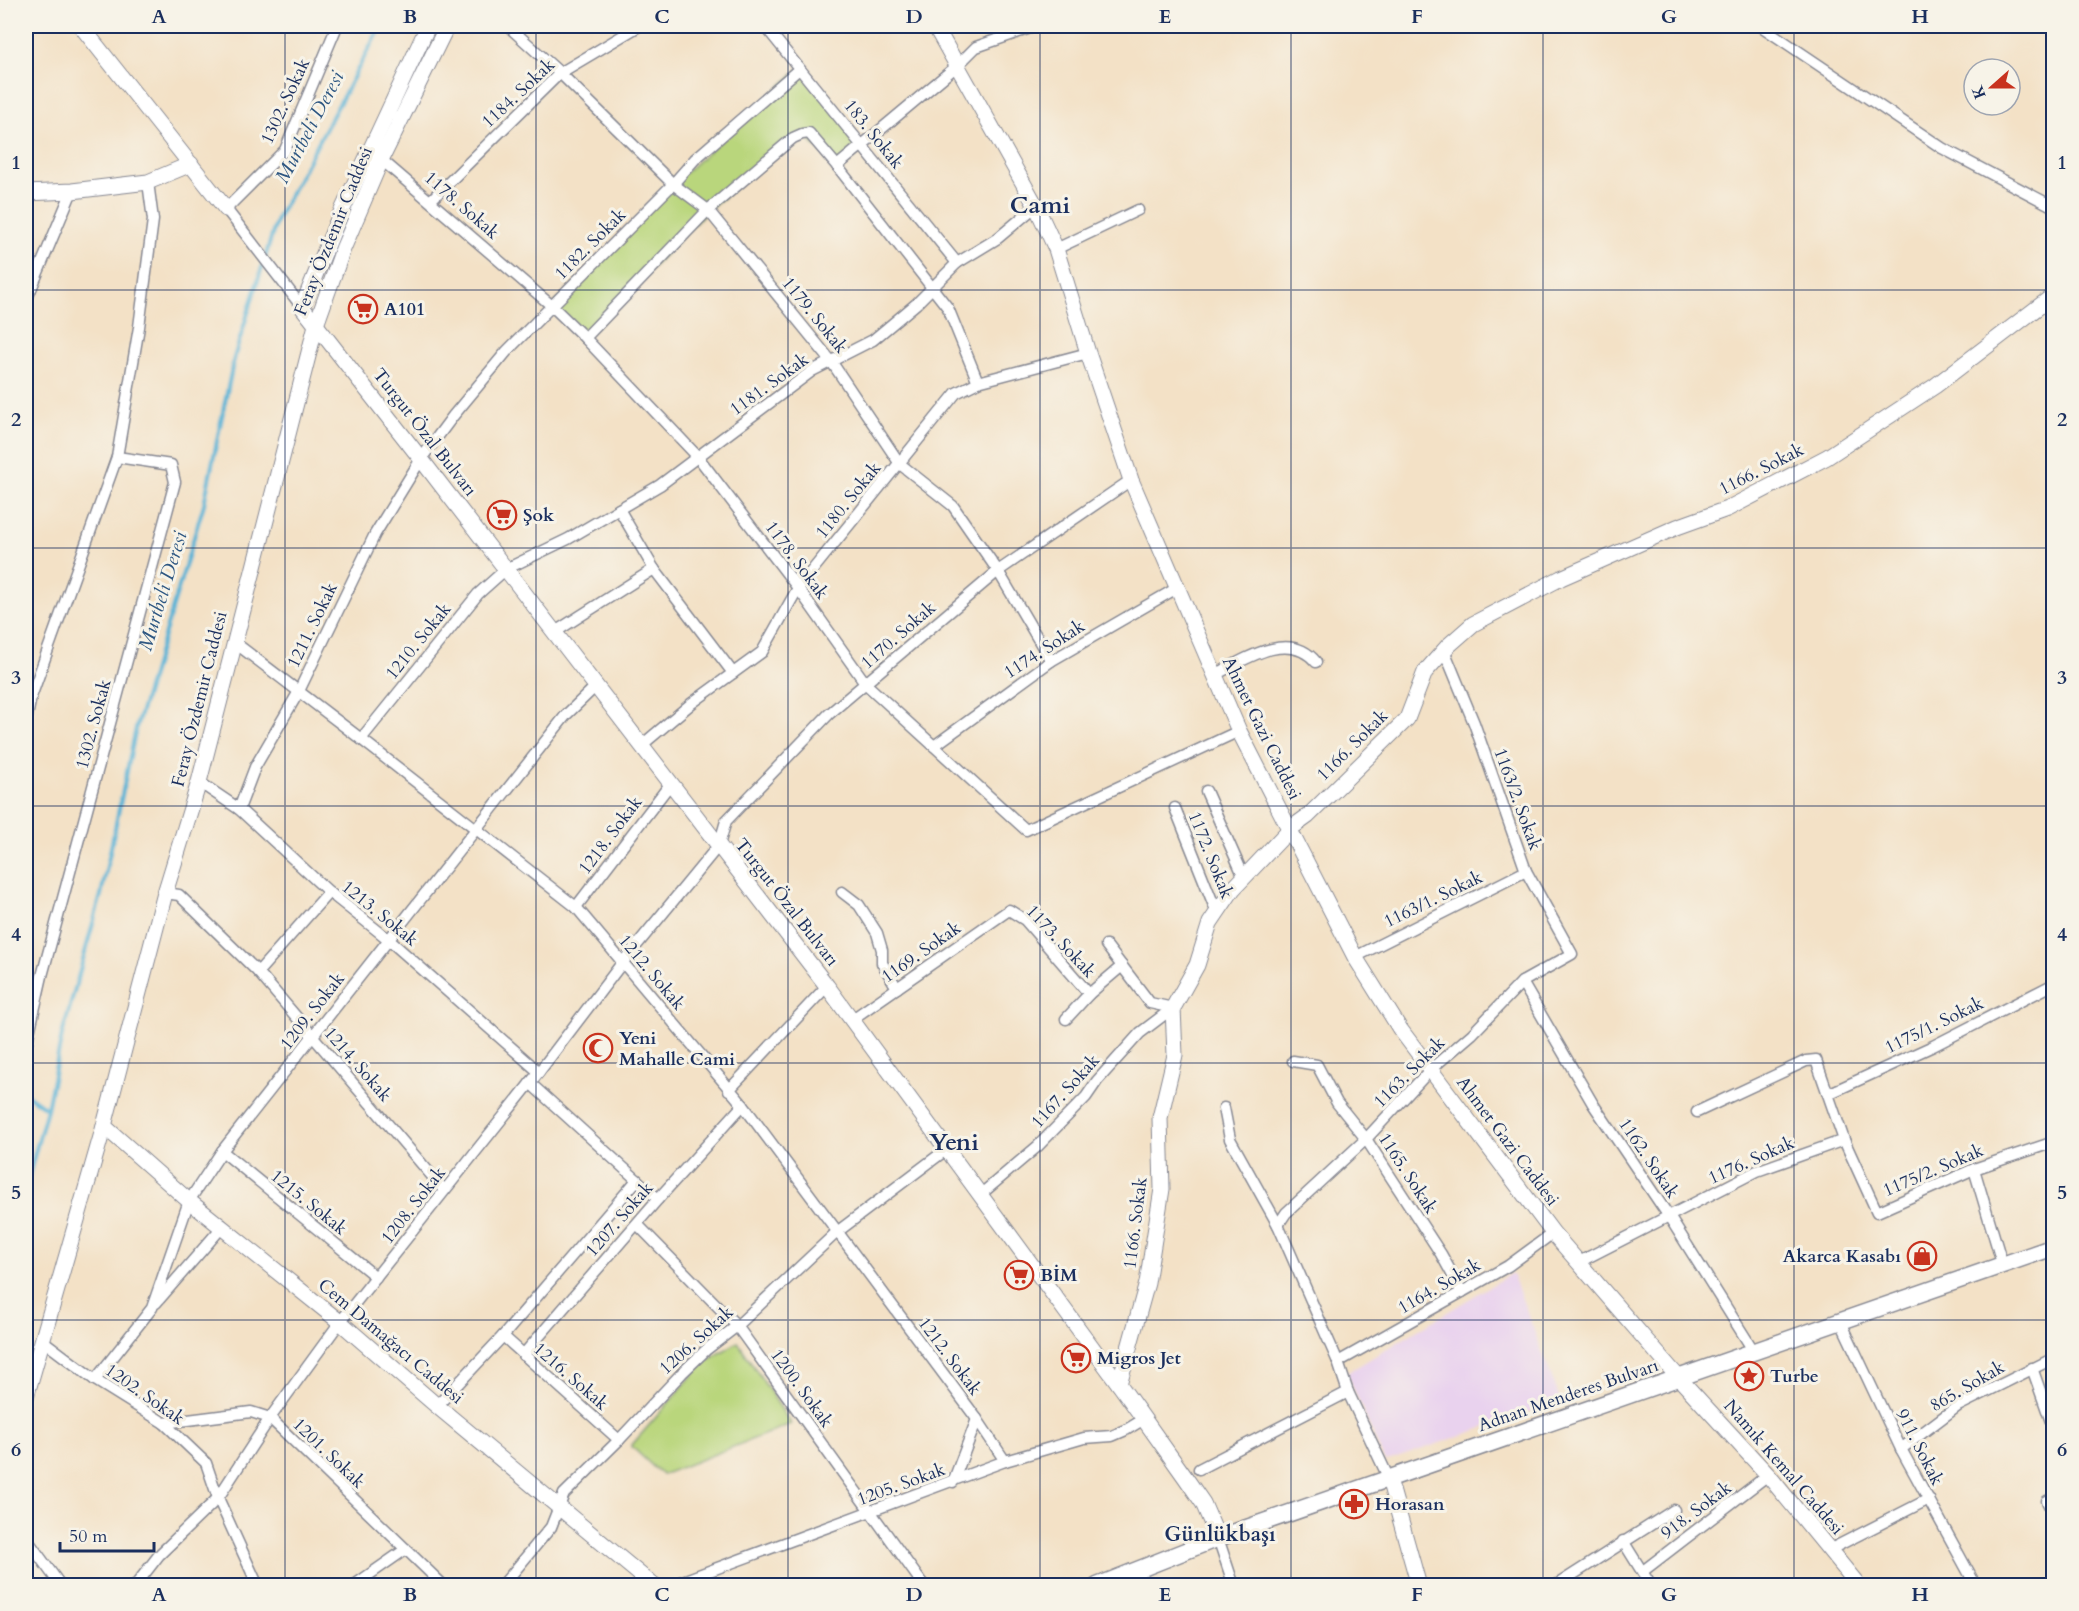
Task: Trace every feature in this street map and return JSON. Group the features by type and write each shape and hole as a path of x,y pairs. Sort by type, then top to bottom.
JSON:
{"main road":[{"name":"Adnan Menderes Bulvarı","path":"1106,1584 1218,1538 2054,1246"}],"street":[{"path":"81,26 302,307 339,218 376,154 428,26"},
{"name":"1302. Sokak","path":"226,209 285,150 337,26"},
{"name":"Feray Özdemir Caddesi","path":"26,1397 104,1126 165,893 199,782 316,324 376,154 447,26"},
{"name":"1179. Sokak","path":"508,26 560,73 673,184 708,210 831,361 900,464 953,506 998,571 1051,661"},
{"name":"1184. Sokak","path":"431,200 560,73 639,26"},
{"name":"183. Sokak","path":"765,26 957,263"},
{"name":"Ahmet Gazi Caddesi","path":"935,26 1036,207 1056,249 1131,480 1239,730 1355,957 1400,1029 1552,1233 1678,1377"},
{"path":"837,166 958,65 976,47 1036,26"},
{"path":"1761,26 1942,148 2054,207"},
{"name":"1182. Sokak","path":"422,459 453,416 507,351 695,159 799,69"},
{"path":"585,338 708,210 793,138 809,133 948,308 978,382"},
{"name":"1178. Sokak","path":"376,154 552,306 585,338 698,457 798,588 866,684 1026,830 1239,730"},
{"path":"26,193 148,182 191,164"},
{"path":"26,721 28,696 117,457 140,327 153,220 148,182"},
{"path":"26,301 72,190"},
{"name":"1181. Sokak","path":"506,568 568,539 660,485 812,371 873,340 916,304 957,263 998,238 1036,207"},
{"path":"1056,249 1138,210"},
{"name":"1166. Sokak","path":"1119,1384 1147,1283 1162,1189 1161,1118 1175,1055 1173,1008 1197,965 1210,923 1233,889 1290,829 1308,816 1407,719 1425,672 1444,650 1473,624 1561,578 1677,527 1727,509 1827,458 1935,386 2054,295"},
{"name":"Turgut Özal Bulvarı","path":"302,307 422,459 827,986 1144,1419 1203,1503 1218,1538"},
{"name":"1180. Sokak","path":"642,745 692,703 762,652 798,588 956,393 978,382 1088,353"},
{"name":"1302. Sokak","path":"26,1046 42,976 176,482 171,465 117,457"},
{"name":"1211. Sokak","path":"239,809 255,767 298,693 375,534 422,459"},
{"name":"1170. Sokak","path":"719,845 726,821 830,714 998,571 1131,480"},
{"path":"619,509 654,569 733,674"},
{"name":"1210. Sokak","path":"361,739 478,594 506,568"},
{"path":"555,632 654,569"},
{"name":"1174. Sokak","path":"934,746 1051,661 1177,588"},
{"name":"1212. Sokak","path":"234,642 576,908 743,1105 977,1419 1005,1461"},
{"path":"1215,675 1254,655 1286,647 1300,650 1310,655 1316,662"},
{"name":"1163/2. Sokak","path":"1444,650 1474,723 1526,871 1572,954"},
{"name":"1209. Sokak","path":"95,1380 152,1308 189,1201 222,1151 566,715 596,686"},
{"name":"1213. Sokak","path":"199,782 239,809 329,892 388,939 539,1072"},
{"name":"1218. Sokak","path":"576,908 671,783"},
{"path":"1206,791 1244,877"},
{"name":"1172. Sokak","path":"1175,808 1217,913"},
{"name":"1208. Sokak","path":"135,1586 159,1555 218,1498 270,1418 340,1322 539,1072 622,963 719,845"},
{"name":"1163/1. Sokak","path":"1355,957 1526,871"},
{"path":"258,972 329,892"},
{"path":"842,892 859,905 877,933 882,950 882,963 897,988"},
{"name":"1214. Sokak","path":"165,893 179,895 258,972 444,1190"},
{"name":"1169. Sokak","path":"851,1020 1009,910"},
{"name":"1173. Sokak","path":"1009,910 1024,920 1089,994"},
{"path":"1106,945 1150,1003 1173,1008"},
{"name":"1163. Sokak","path":"1278,1225 1286,1213 1366,1139 1431,1069 1472,1034 1522,982 1572,954"},
{"path":"1066,1019 1089,994 1122,966"},
{"name":"1162. Sokak","path":"1522,982 1593,1104 1670,1218 1754,1350"},
{"name":"1175/1. Sokak","path":"1828,1094 1933,1046 2054,984"},
{"path":"729,1090 827,986"},
{"name":"1167. Sokak","path":"980,1195 1038,1146 1086,1097 1097,1081 1140,1033 1173,1008"},
{"name":"1175/2. Sokak","path":"1697,1112 1806,1061 1816,1060 1844,1140 1876,1212 1974,1169 2054,1142"},
{"name":"1165. Sokak","path":"1293,1061 1317,1065 1337,1103 1366,1139 1441,1254 1462,1292"},
{"path":"530,1083 658,1199"},
{"name":"1207. Sokak","path":"523,1355 743,1105"},
{"path":"1224,1108 1230,1139 1278,1225 1338,1362 1348,1392 1389,1479 1419,1586"},
{"name":"Cem Damağacı Caddesi","path":"104,1126 189,1201 340,1322 557,1507 654,1586"},
{"name":"1176. Sokak","path":"1577,1263 1670,1218 1757,1171 1844,1140"},
{"name":"1206. Sokak","path":"502,1586 551,1527 564,1494 690,1365 737,1326 837,1232 947,1149"},
{"name":"1215. Sokak","path":"222,1151 376,1277"},
{"path":"1974,1169 2002,1263"},
{"name":"1207. Sokak","path":"437,1406 503,1336 638,1180"},
{"name":"1200. Sokak","path":"637,1224 737,1326 924,1586"},
{"path":"152,1308 223,1226"},
{"name":"1164. Sokak","path":"1338,1362 1508,1266 1552,1233"},
{"name":"911. Sokak","path":"1840,1320 1901,1449 1976,1586"},
{"name":"1216. Sokak","path":"503,1336 619,1440"},
{"name":"1202. Sokak","path":"42,1340 95,1380 164,1423 206,1462 218,1498 258,1586"},
{"name":"865. Sokak","path":"1901,1449 1958,1406 2054,1358"},
{"path":"2032,1368 2054,1430"},
{"name":"Namık Kemal Caddesi","path":"1678,1377 1768,1476 1831,1549 1859,1586"},
{"path":"1199,1469 1348,1392"},
{"name":"1201. Sokak","path":"164,1423 251,1412 270,1418 444,1586"},
{"path":"953,1482 977,1419"},
{"name":"1205. Sokak","path":"669,1586 1005,1461 1084,1438 1112,1436 1144,1419"},
{"name":"918. Sokak","path":"1643,1571 1768,1476"},
{"path":"2054,1498 2048,1501 2054,1515"},
{"path":"1831,1549 1929,1499"},
{"name":"918. Sokak","path":"1555,1586 1674,1510"},
{"path":"26,1538 61,1586"},
{"path":"1218,1538 1234,1586"},
{"path":"1623,1541 1651,1586"},
{"path":"353,1586 406,1549"}],"shaded area":[{"path":"1512,1273 1561,1401 1385,1462 1347,1373"}],"green space":[{"path":"799,69 863,146 837,166 802,134 708,210 585,338 552,306 673,184"},
{"path":"738,1342 791,1424 662,1475 631,1446 703,1363"}],"waterway":[{"name":"Murtbeli Deresi","path":"26,1186 47,1109 62,1035 101,895 136,728 204,504 234,358 277,219 381,26"},
{"path":"26,1094 47,1109"}],"place":[{"name":"A101","path":"363,309"},
{"name":"Şok","path":"502,515"},
{"name":"Yeni Mahalle Cami","path":"598,1048"},
{"name":"Akarca Kasabı","path":"1922,1256"},
{"name":"BİM","path":"1019,1275"},
{"name":"Migros Jet","path":"1076,1358"},
{"name":"Turbe","path":"1749,1376"},
{"name":"Horasan","path":"1354,1504"}],"district":[{"name":"Cami","path":"1040,205"},
{"name":"Yeni","path":"954,1142"},
{"name":"Günlükbaşı","path":"1220,1534"}]}
